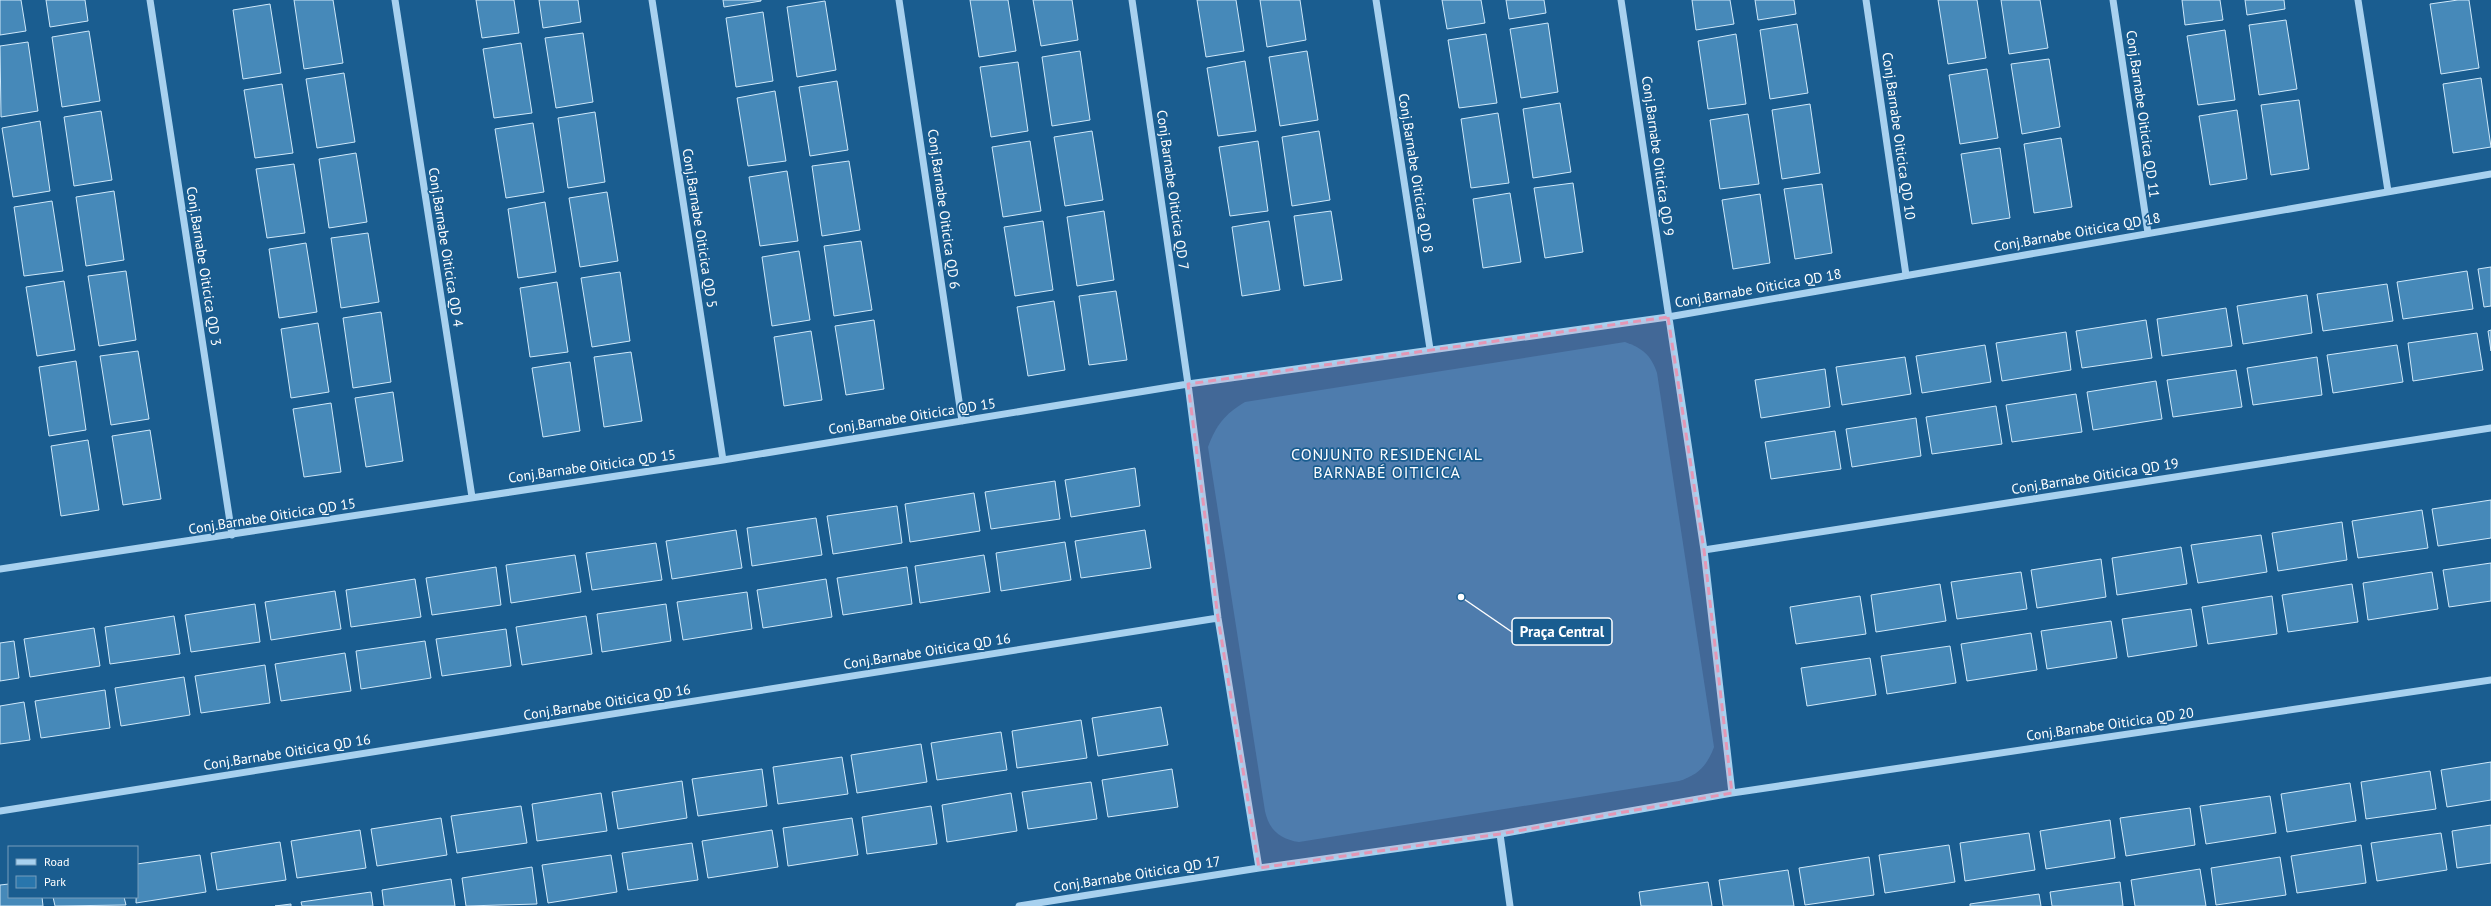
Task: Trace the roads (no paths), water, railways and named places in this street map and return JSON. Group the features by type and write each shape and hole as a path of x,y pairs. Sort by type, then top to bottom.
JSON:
{"street":[{"name":"Conj.Barnabe Oiticica QD 3","path":"150,0 232,535"},
{"name":"Conj.Barnabe Oiticica QD 4","path":"395,0 472,497"},
{"name":"Conj.Barnabe Oiticica QD 5","path":"652,0 723,460"},
{"name":"Conj.Barnabe Oiticica QD 6","path":"900,0 962,421"},
{"name":"Conj.Barnabe Oiticica QD 7","path":"1132,0 1188,384 1218,618 1259,868"},
{"name":"Conj.Barnabe Oiticica QD 8","path":"1376,0 1430,349"},
{"name":"Conj.Barnabe Oiticica QD 9","path":"1621,0 1704,550 1732,793"},
{"name":"Conj.Barnabe Oiticica QD 10","path":"1866,0 1906,275"},
{"name":"Conj.Barnabe Oiticica QD 11","path":"2113,0 2148,233"},
{"path":"2358,0 2388,190"},
{"name":"Conj.Barnabe Oiticica QD 18","path":"1430,349 1668,317 2388,190 2491,174"},
{"name":"Conj.Barnabe Oiticica QD 15","path":"0,569 723,460 1188,384 1430,349"},
{"name":"Conj.Barnabe Oiticica QD 19","path":"1704,550 2491,428"},
{"name":"Conj.Barnabe Oiticica QD 16","path":"0,811 1218,618"},
{"name":"Conj.Barnabe Oiticica QD 20","path":"1500,834 1732,793 2491,680"},
{"path":"1500,834 1510,906"},
{"name":"Conj.Barnabe Oiticica QD 17","path":"1020,906 1259,868 1500,834"}],"place":[{"name":"Praça Central","path":"1461,597"}],"district":[{"name":"CONJUNTO RESIDENCIAL BARNABÉ OITICICA","path":"1387,463"}]}
